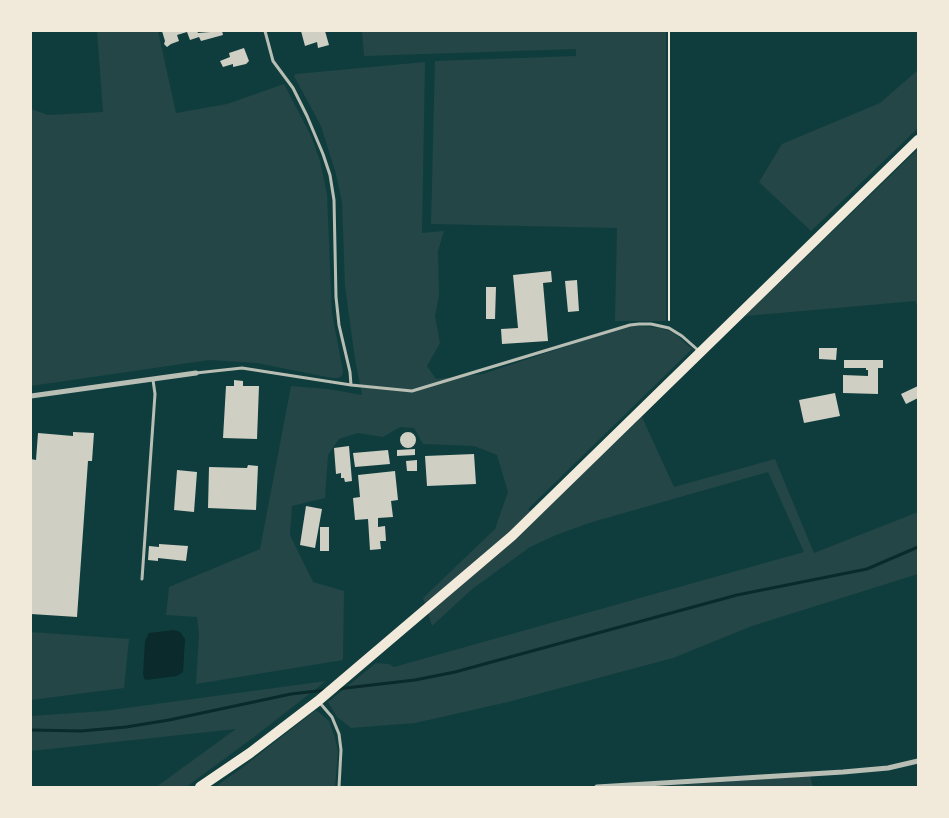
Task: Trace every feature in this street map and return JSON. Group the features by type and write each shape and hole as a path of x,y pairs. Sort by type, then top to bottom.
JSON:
{"main road":[{"path":"200,787 250,753 327,693 512,536 918,140"}],"street":[{"path":"31,396 196,373"},
{"path":"597,787 843,772 888,768 918,761"}],"lane":[{"path":"265,31 273,61 293,88 307,116 324,154 330,175 334,207 336,297 339,325 350,372 351,385"},
{"path":"196,373 242,368 351,385 412,391 630,325 652,324 669,328 682,336 699,352"},
{"path":"142,579 155,394 153,380"},
{"path":"318,700 332,717 338,734 341,750 339,787"}],"path":[{"path":"669,31 669,328"}],"shaded area":[{"path":"97,31 158,31 176,113 227,104 284,84 311,136 320,161 327,194 332,314 343,371 342,376 332,378 257,363 209,360 31,386 31,109 48,115 103,112"},
{"path":"362,31 666,31 666,321 615,321 617,228 431,224 435,61 576,56 576,49 364,56"},
{"path":"425,62 422,233 444,231 438,251 439,296 435,316 440,343 427,366 436,379 483,374 630,325 661,328 674,333 692,349 528,509 538,517 642,417 674,487 775,459 814,553 918,512 918,574 752,626 673,658 508,702 415,723 351,728 337,717 328,702 376,663 389,664 394,667 804,552 768,472 589,523 556,535 530,547 471,590 432,626 423,598 495,529 508,492 497,455 474,446 423,444 414,428 400,427 383,437 358,433 339,439 328,455 325,498 292,506 290,535 313,582 344,591 343,660 196,684 199,634 197,617 166,615 169,587 260,549 291,386 328,389 362,395 345,286 342,202 336,174 321,126 294,76 296,74"},
{"path":"918,70 918,128 811,231 759,182 782,144 880,103"},
{"path":"918,149 918,306 915,301 745,316"},
{"path":"174,630 180,632 185,639 183,672 177,676 145,680 143,675 145,641 149,633"},
{"path":"31,632 129,639 124,688 31,700"},
{"path":"326,681 186,787 156,787 236,729 31,751 31,716 104,711"},
{"path":"316,710 329,721 335,738 338,751 335,787 215,787 243,767"},
{"path":"810,776 813,787 648,787"}],"building":[{"path":"162,31 197,31 198,33 222,31 223,35 201,41 199,37 190,40 187,32 177,35 179,41 167,47 164,44"},
{"path":"301,31 325,31 329,45 318,48 317,42 305,46"},
{"path":"244,48 249,61 246,64 233,67 233,64 223,67 220,61 230,57 229,53"},
{"path":"551,271 552,282 543,283 548,341 502,344 501,329 518,328 513,275"},
{"path":"577,280 579,311 568,312 565,281"},
{"path":"486,287 496,287 495,319 486,319"},
{"path":"819,348 837,348 836,360 819,359"},
{"path":"844,360 883,360 883,368 878,368 878,394 843,393 843,375 868,376 866,368 844,368"},
{"path":"234,380 243,381 243,386 259,386 257,439 223,438 226,386 234,386"},
{"path":"918,386 918,398 906,404 901,394"},
{"path":"835,393 840,416 804,423 799,400"},
{"path":"73,432 94,433 92,461 88,461 77,617 31,614 31,459 36,460 38,433 73,436"},
{"path":"405,432 411,432 416,437 414,446 405,448 400,443 400,437"},
{"path":"349,446 352,481 345,482 344,478 341,478 341,473 336,474 334,448"},
{"path":"415,449 415,455 397,456 397,450"},
{"path":"388,450 390,464 355,467 353,453"},
{"path":"474,454 476,484 427,486 425,456"},
{"path":"417,460 417,471 407,471 406,461"},
{"path":"248,465 258,466 256,510 208,508 209,467 247,468"},
{"path":"177,470 197,472 194,512 174,510"},
{"path":"395,471 398,500 391,501 393,517 378,518 378,527 385,526 386,541 380,541 381,549 370,550 368,519 355,520 353,498 360,497 358,475"},
{"path":"306,506 322,509 315,548 300,545"},
{"path":"320,527 329,527 329,551 320,551"},
{"path":"159,544 188,546 186,561 158,558 158,561 148,560 149,546 159,547"}],"waterway":[{"path":"337,689 415,680 455,672 737,595 867,569 918,547"},
{"path":"31,730 81,731 126,727 169,720 291,694 326,690"}]}
